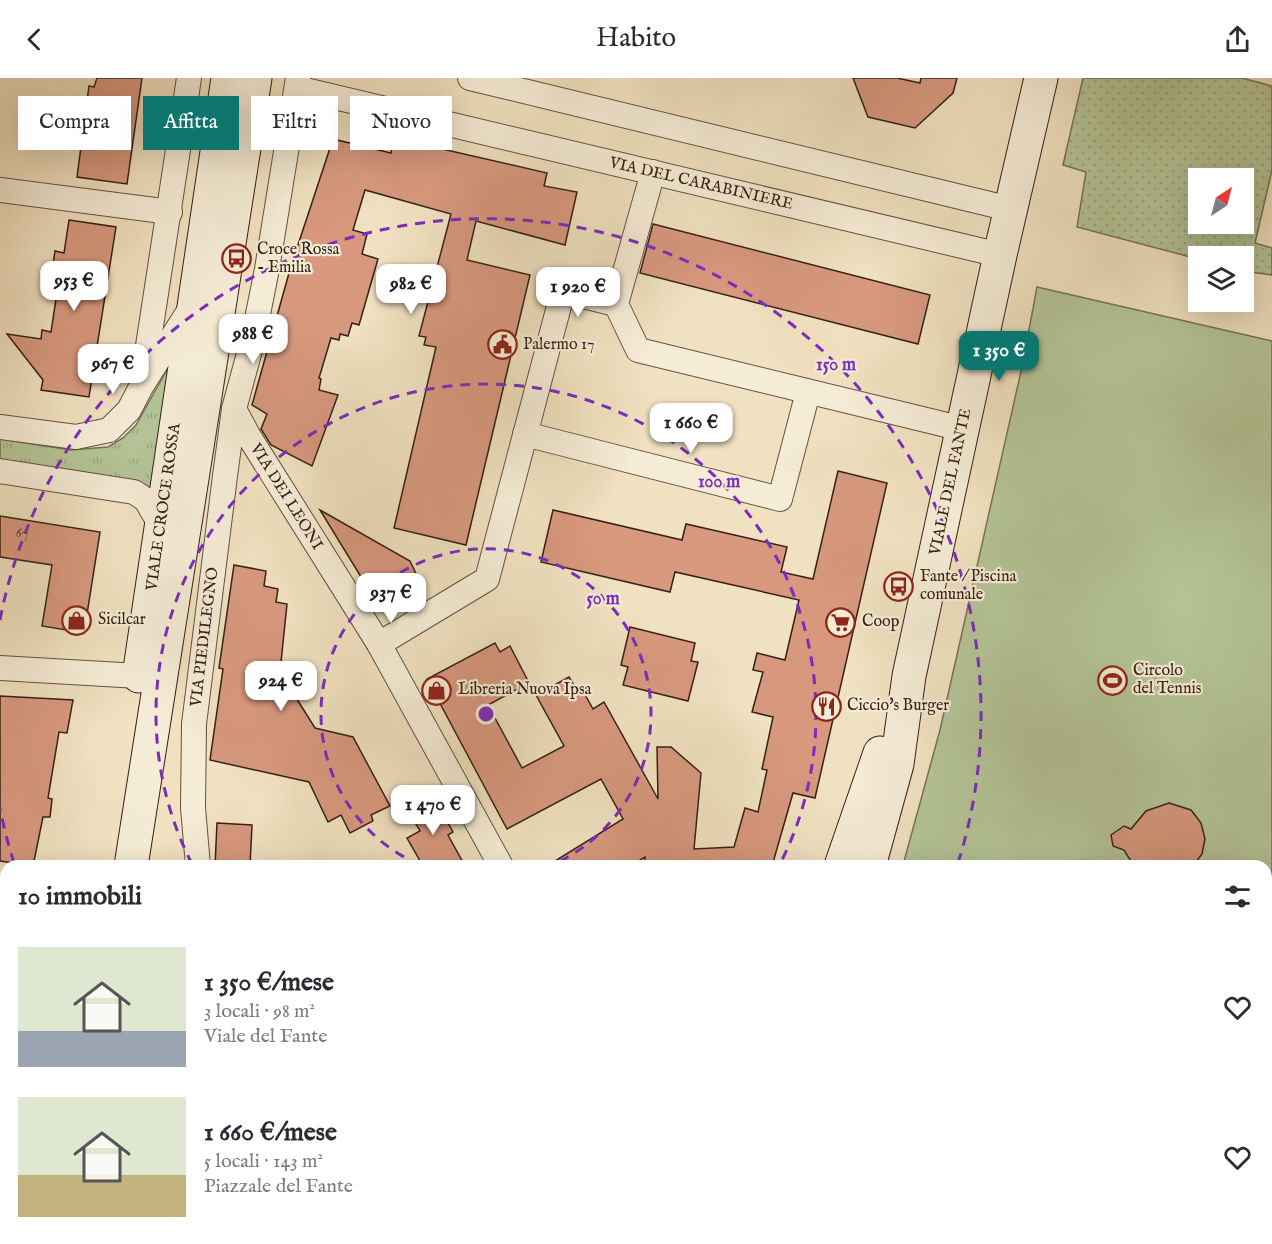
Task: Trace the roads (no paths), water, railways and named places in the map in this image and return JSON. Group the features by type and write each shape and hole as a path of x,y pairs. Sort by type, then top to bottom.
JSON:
{"street":[{"path":"142,385 189,78"},
{"name":"VIALE CROCE ROSSA","path":"109,860 139,676 228,78"},
{"name":"VIALE CROCE ROSSA","path":"132,860 219,411 255,78"},
{"path":"470,78 1010,209"},
{"name":"VIALE DEL FANTE","path":"871,860 897,764 909,676 1010,209 1041,78"},
{"name":"VIALE CROCE ROSSA","path":"219,411 261,295 297,83"},
{"name":"VIA DEL CARABINIERE","path":"297,83 653,172 1000,255"},
{"path":"653,172 616,304 639,350 963,429"},
{"path":"0,190 170,212"},
{"path":"379,644 487,579 563,291 616,304"},
{"path":"0,427 62,436 92,436 109,430 129,410 193,304"},
{"path":"525,434 780,499 808,393"},
{"name":"VIA DEI LEONI","path":"219,411 248,435 379,644 498,860"},
{"name":"VIA PIEDILEGNO","path":"197,860 193,808 194,724 219,411"},
{"path":"0,471 134,492 146,500 161,526"},
{"path":"0,668 139,676"},
{"name":"VIALE DEL FANTE","path":"843,860 909,676"}],"place":[{"name":"Croce Rossa - Emilia","path":"236,259"},
{"name":"Palermo 17","path":"502,345"},
{"name":"Fante / Piscina comunale","path":"899,586"},
{"name":"Sicilcar","path":"77,620"},
{"name":"Coop","path":"841,622"},
{"name":"Circolo del Tennis","path":"1112,680"},
{"name":"Libreria Nuova Ipsa","path":"437,690"},
{"name":"Ciccio's Burger","path":"826,706"}]}
